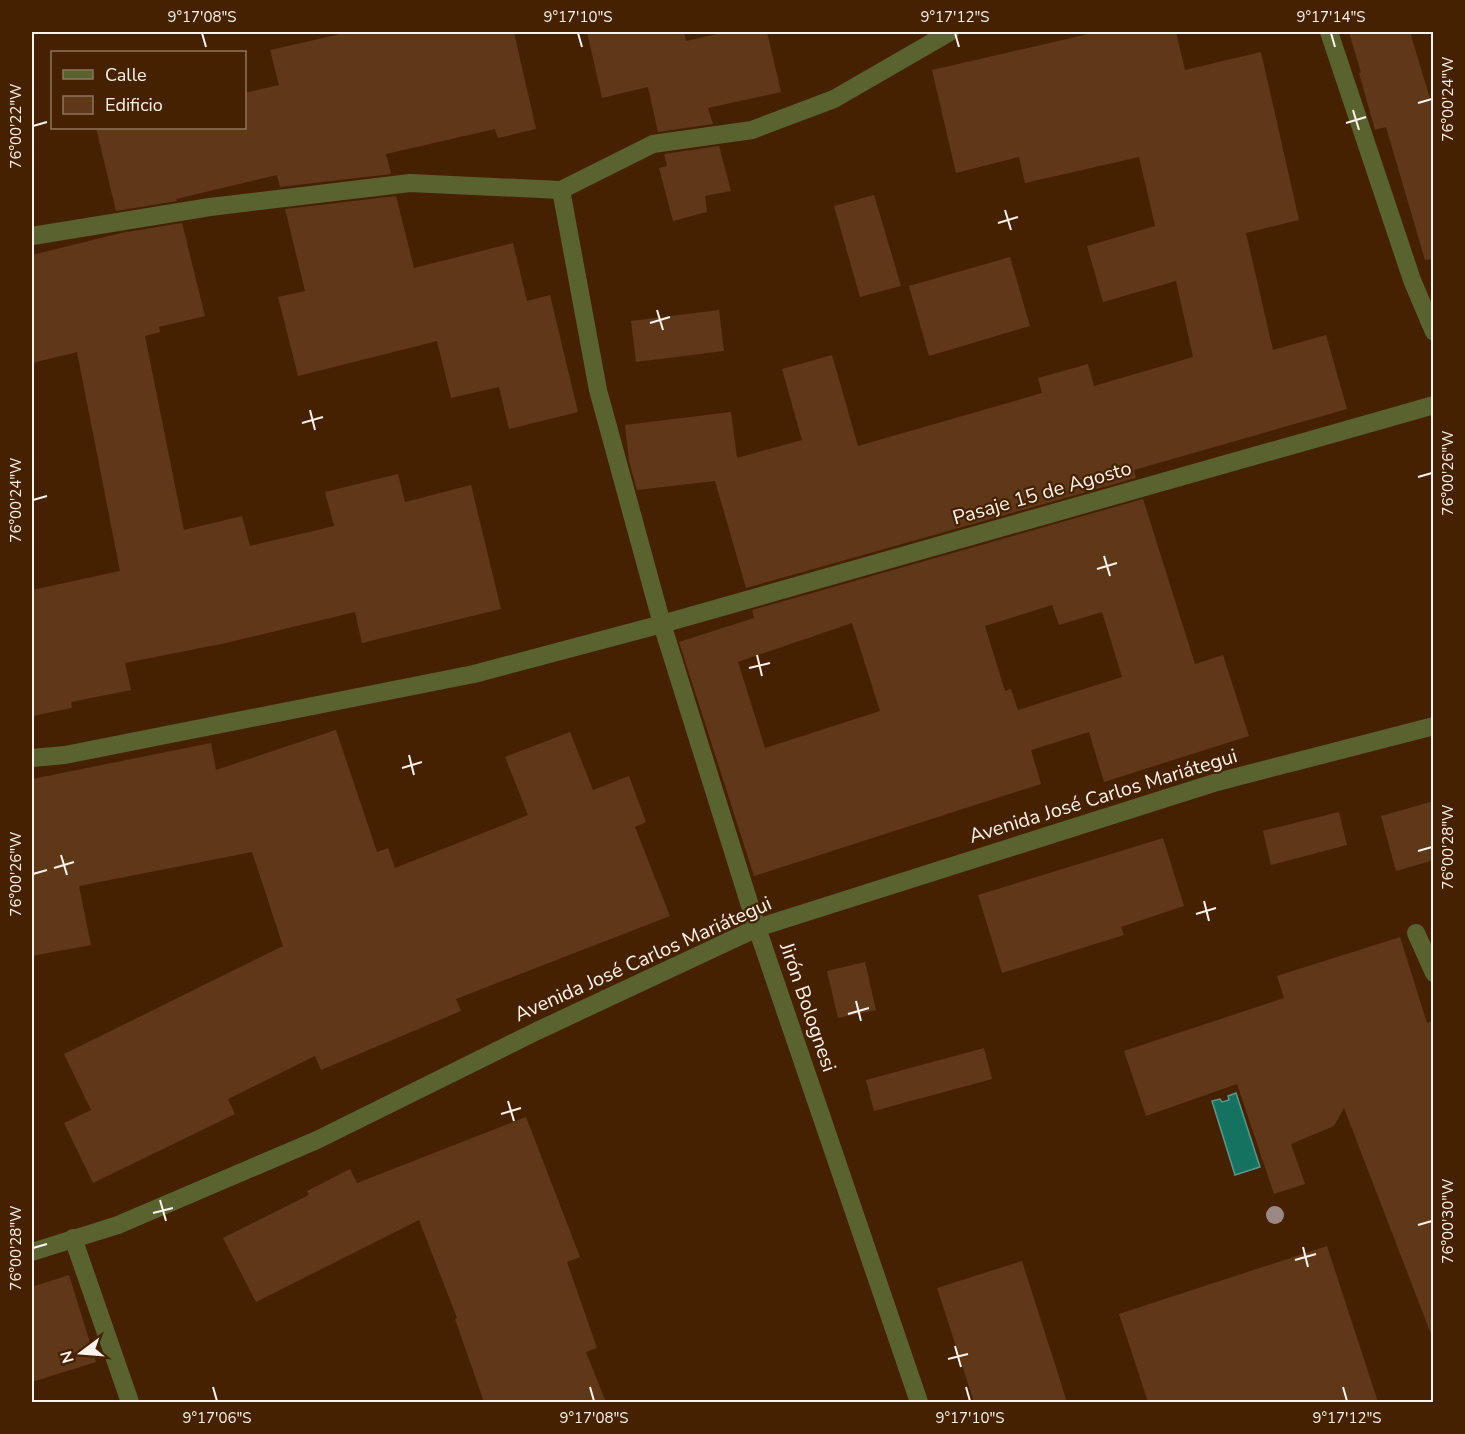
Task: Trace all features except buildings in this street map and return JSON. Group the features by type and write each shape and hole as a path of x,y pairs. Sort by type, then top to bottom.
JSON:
{"street":[{"path":"32,236 210,207 410,183 561,190 652,144 752,130 834,99 950,32"},
{"path":"1329,32 1412,280 1434,332"},
{"name":"Jirón Bolognesi","path":"561,190 598,390 662,624 757,928 919,1402"},
{"name":"Pasaje 15 de Agosto","path":"32,758 65,755 474,674 662,624 1434,405"},
{"name":"Avenida José Carlos Mariátegui","path":"32,1252 118,1225 317,1140 537,1030 757,928 1217,782 1434,726"},
{"path":"1416,933 1434,973"},
{"path":"73,1238 130,1402"}],"water":[{"path":"1236,1093 1260,1167 1235,1175 1212,1101 1229,1100 1228,1096"}]}
